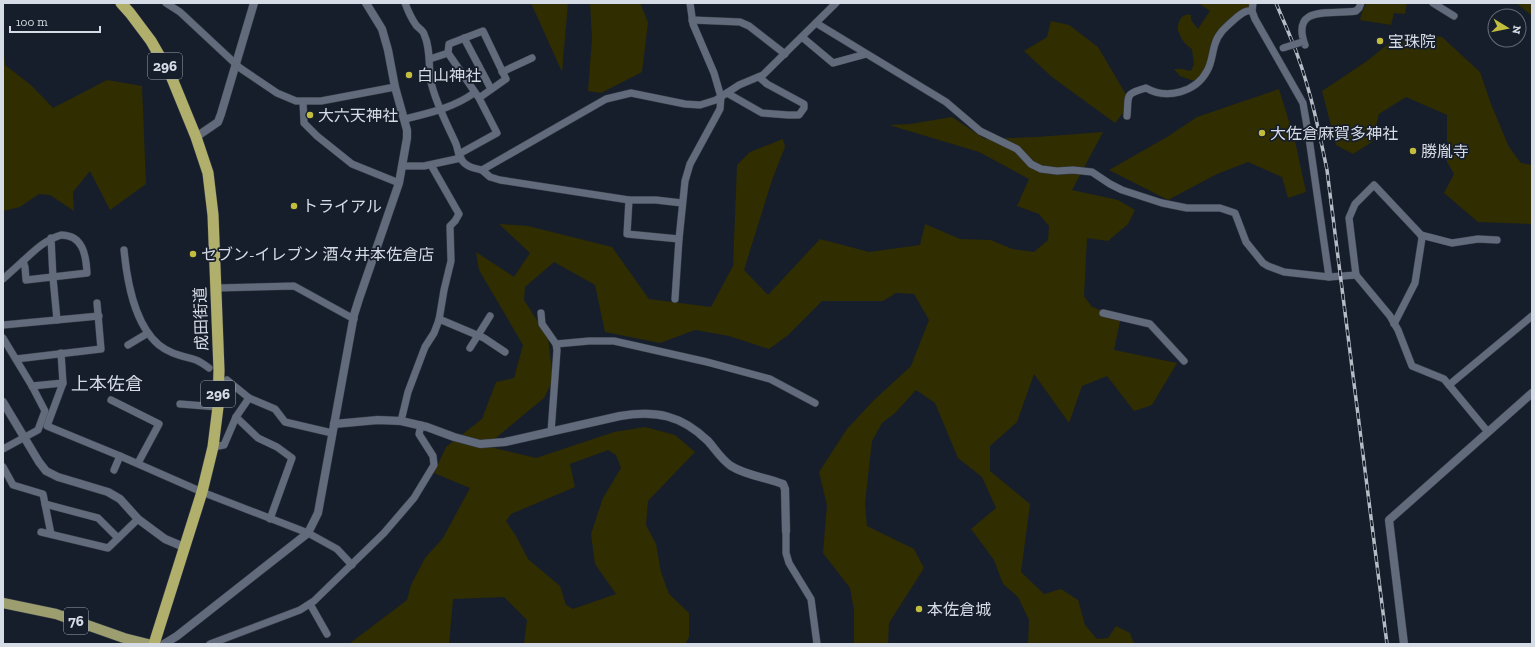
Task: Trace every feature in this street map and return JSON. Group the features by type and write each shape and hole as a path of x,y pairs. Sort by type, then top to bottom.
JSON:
{"highway":[{"name":"296","path":"121,3 151,41 171,76 196,137"},
{"name":"成田街道","path":"154,644 202,492 213,447 218,407 213,215 208,173 196,137"}],"main road":[{"name":"76","path":"3,603 56,614 124,638 148,644"}],"street":[{"path":"166,3 180,12 237,65 276,93 296,101 321,101 395,87"},
{"path":"196,137 218,122 237,65 254,3"},
{"path":"164,644 177,636 308,533 318,513 354,319 359,298 400,183 407,138 405,120 395,87 388,50 382,29 366,3"},
{"path":"405,3 410,17 424,32 430,59 429,67 432,83 441,110 460,156 470,168 482,170 490,177 500,180 629,200 656,200 682,203"},
{"path":"675,299 685,181 690,164 720,109 724,95 692,20 690,3"},
{"path":"482,170 606,99 631,93 685,104 700,105 724,95 739,85 759,77 769,70 836,3"},
{"path":"1253,3 1252,11 1255,19 1303,103 1329,277"},
{"path":"1273,52 1304,42 1301,25 1307,18 1318,13 1356,10 1359,8 1361,3"},
{"path":"1433,3 1454,16"},
{"path":"1127,116 1129,96 1132,92 1146,88 1153,91 1173,93 1198,83 1209,68 1215,44 1219,35 1227,25 1243,12 1252,11"},
{"path":"692,20 740,22 749,26 785,54"},
{"path":"816,23 946,102 980,131 1017,149 1031,164 1041,169 1057,172 1074,170 1092,172 1122,190 1162,203 1187,208 1220,208 1232,211 1235,213 1246,242 1263,263 1284,272 1329,277 1356,275"},
{"path":"403,166 431,165 460,156 496,133 477,96 448,53 449,44 483,31 506,79 477,96 441,110 405,120"},
{"path":"802,37 832,63 866,54"},
{"path":"464,38 491,89"},
{"path":"430,59 448,53"},
{"path":"502,72 532,58"},
{"path":"724,95 762,113 793,115 801,113 805,106 803,102 767,84 759,77"},
{"path":"303,102 304,123 317,136 352,164 400,183"},
{"path":"401,421 408,392 425,347 434,333 439,319 451,261 450,226 455,221 458,214 431,165"},
{"path":"1488,432 1444,379 1412,366 1394,324 1386,310 1356,275 1349,218 1355,204 1374,185 1421,235 1452,243 1478,239 1497,240"},
{"path":"629,200 627,234 679,239"},
{"path":"3,279 39,246 51,238 61,235 75,237 80,243 87,266 87,273 26,280 23,261"},
{"path":"1394,324 1415,283 1422,244 1421,235"},
{"path":"51,238 52,278 57,320"},
{"path":"124,250 131,296 148,333 159,345 175,354 197,361 209,368"},
{"path":"216,288 294,286 354,319"},
{"path":"16,359 101,349 97,303"},
{"path":"541,313 542,324 556,344 557,350 551,432"},
{"path":"1103,313 1150,324 1184,361"},
{"path":"3,325 99,316"},
{"path":"470,348 490,316"},
{"path":"1449,385 1532,316"},
{"path":"439,319 478,336 505,352"},
{"path":"128,345 148,333"},
{"path":"3,338 45,411 38,430 3,449"},
{"path":"556,344 589,341 614,341 707,362 770,378 815,403"},
{"path":"61,353 63,383 47,426 202,492 308,533 337,549 352,565"},
{"path":"227,380 249,398 275,410 285,422 332,433"},
{"path":"32,386 63,383"},
{"path":"1404,644 1389,520 1532,393"},
{"path":"213,447 224,445 236,417 249,398"},
{"path":"112,400 159,424 138,464"},
{"path":"3,402 38,462 46,471 58,477 108,492 120,499 138,519 164,538 184,547"},
{"path":"180,404 218,407"},
{"path":"334,424 378,420 401,421 421,425 454,437 480,444 505,442 632,414 655,413 677,420 691,427 702,436 710,443 719,457 730,466 743,472 783,484 785,489 786,553 789,563 811,598 817,644"},
{"path":"236,417 258,438 277,446 292,458 270,519"},
{"path":"210,644 300,610 310,604 384,533 414,498 434,464 433,456 419,434 421,425"},
{"path":"114,470 120,456"},
{"path":"3,467 13,485 43,494 51,534"},
{"path":"45,504 98,518 118,538"},
{"path":"41,532 108,548 138,519"},
{"path":"310,604 327,634"}],"shaded area":[{"path":"531,3 568,3 562,72"},
{"path":"590,3 640,3 648,22 642,72 601,93 588,91 592,39"},
{"path":"1252,3 1251,6 1228,22 1205,71 1194,81 1180,76 1174,69 1191,71 1194,64 1192,49 1183,41 1178,32 1178,27 1181,18 1188,14 1191,15 1191,20 1198,29 1210,11 1200,4"},
{"path":"1367,3 1407,3 1405,14 1394,13 1391,25 1360,20"},
{"path":"1516,3 1532,3 1532,15 1527,12 1527,8 1522,8"},
{"path":"1051,21 1069,25 1098,47 1131,103 1115,123 1052,77 1024,51 1047,37"},
{"path":"1416,34 1442,37 1480,72 1491,104 1509,147 1521,163 1532,165 1532,224 1478,222 1444,193 1454,174 1447,162 1447,115 1406,97 1379,114 1372,142 1353,154 1336,145 1322,91 1367,61 1388,44"},
{"path":"3,43 5,65 32,86 53,108 107,80 142,86 146,184 110,210 90,171 73,192 74,211 50,195 39,194 20,207 3,211"},
{"path":"1279,89 1295,141 1306,192 1288,198 1282,177 1248,162 1217,174 1168,200 1109,170 1167,137 1197,117"},
{"path":"952,117 985,139 1103,132 1072,190 1118,200 1135,210 1128,224 1108,241 1087,238 1084,296 1092,307 1121,317 1114,350 1177,363 1152,405 1134,411 1107,376 1082,386 1069,423 1034,374 1017,422 990,446 990,471 1030,504 1021,572 1044,594 1061,589 1078,600 1085,625 1097,639 1108,638 1116,626 1130,633 1134,644 1028,644 1029,620 1018,597 1003,584 994,560 971,529 996,508 982,477 958,458 935,403 916,390 895,413 882,423 872,441 865,503 867,526 914,549 924,568 889,623 888,644 854,644 854,610 850,588 823,553 827,505 819,472 847,429 873,401 911,366 929,320 914,294 896,293 883,301 822,301 787,336 769,349 729,336 695,330 660,343 605,332 595,285 554,262 525,287 524,300 548,337 553,380 544,398 486,446 536,458 614,432 645,427 675,435 695,452 648,501 646,525 656,544 661,572 669,594 689,613 689,637 685,644 524,644 527,620 504,597 453,599 449,644 349,644 407,600 411,585 425,558 443,538 470,488 434,473 446,447 482,419 496,382 514,378 523,345 479,270 476,252 514,277 530,253 499,224 528,226 612,247 649,299 711,307 733,266 737,165 750,152 783,139 785,147 772,180 744,270 768,295 820,239 869,252 920,245 925,224 960,239 991,240 1012,249 1034,252 1048,240 1049,226 1039,214 1017,206 1029,179 979,152 889,125 910,124","holes":["608,450 616,455 621,468 603,498 591,534 595,564 616,594 573,609 566,605 560,586 528,559 506,521 511,514 575,487 570,464"]}],"railway":[{"path":"1276,3 1295,48 1311,97 1327,170 1387,644"}],"place":[{"name":"宝珠院","path":"1380,41"},
{"name":"白山神社","path":"409,75"},
{"name":"大六天神社","path":"310,115"},
{"name":"大佐倉麻賀多神社","path":"1262,133"},
{"name":"勝胤寺","path":"1413,151"},
{"name":"トライアル","path":"294,206"},
{"name":"セブン-イレブン 酒々井本佐倉店","path":"193,254"},
{"name":"本佐倉城","path":"919,609"}],"district":[{"name":"上本佐倉","path":"107,384"}]}
